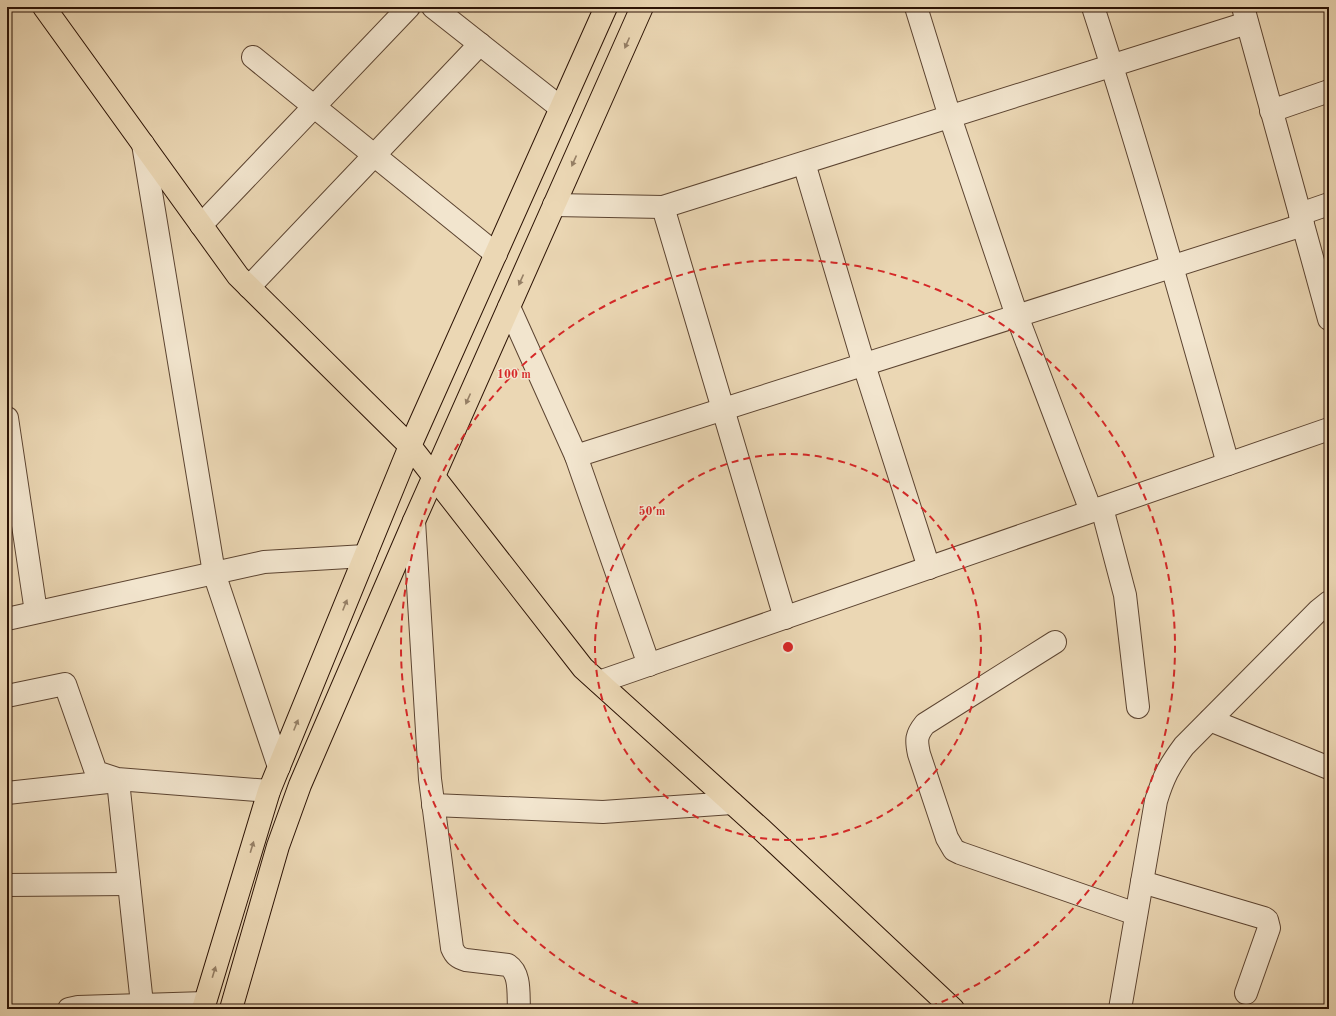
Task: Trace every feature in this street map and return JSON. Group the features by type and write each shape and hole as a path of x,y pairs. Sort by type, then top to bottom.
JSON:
{"main road":[{"path":"44,7 238,276 410,446 583,668 732,803 953,1009"},
{"path":"204,1006 269,791 410,446 606,7"},
{"path":"232,1009 278,846 300,785 508,307 642,7"}],"street":[{"path":"201,225 409,7"},
{"path":"433,7 561,108"},
{"path":"916,7 950,117 1017,316 1096,510 1125,595 1138,707"},
{"path":"1093,7 1172,267 1228,464"},
{"path":"554,205 652,208 663,207 1112,66 1248,12 1271,111 1302,220 1325,286 1329,319"},
{"path":"249,287 480,44"},
{"path":"253,57 496,254"},
{"path":"1271,111 1329,91"},
{"path":"143,144 214,573 279,767"},
{"path":"804,163 864,365 930,568"},
{"path":"576,456 1172,267 1302,220 1329,204"},
{"path":"663,207 785,618"},
{"path":"508,307 576,456 649,665"},
{"path":"7,418 36,612"},
{"path":"599,682 1329,429"},
{"path":"414,521 430,779 452,948 455,954 460,958 508,965 512,968 518,981 519,1009"},
{"path":"7,619 264,562 276,560 365,556"},
{"path":"1120,1009 1156,801 1162,779 1184,746 1319,610 1329,602"},
{"path":"1055,642 925,724 918,732 917,743 919,754 947,838 954,850 960,854 1136,914"},
{"path":"7,696 65,684 96,772 122,780 269,791"},
{"path":"1210,720 1329,768"},
{"path":"7,793 122,780"},
{"path":"122,780 129,884 142,1004"},
{"path":"433,805 603,812 732,803"},
{"path":"1142,882 1267,920 1269,928 1246,993"},
{"path":"7,885 129,884"},
{"path":"69,1009 78,1007 142,1004 204,1006"}]}
